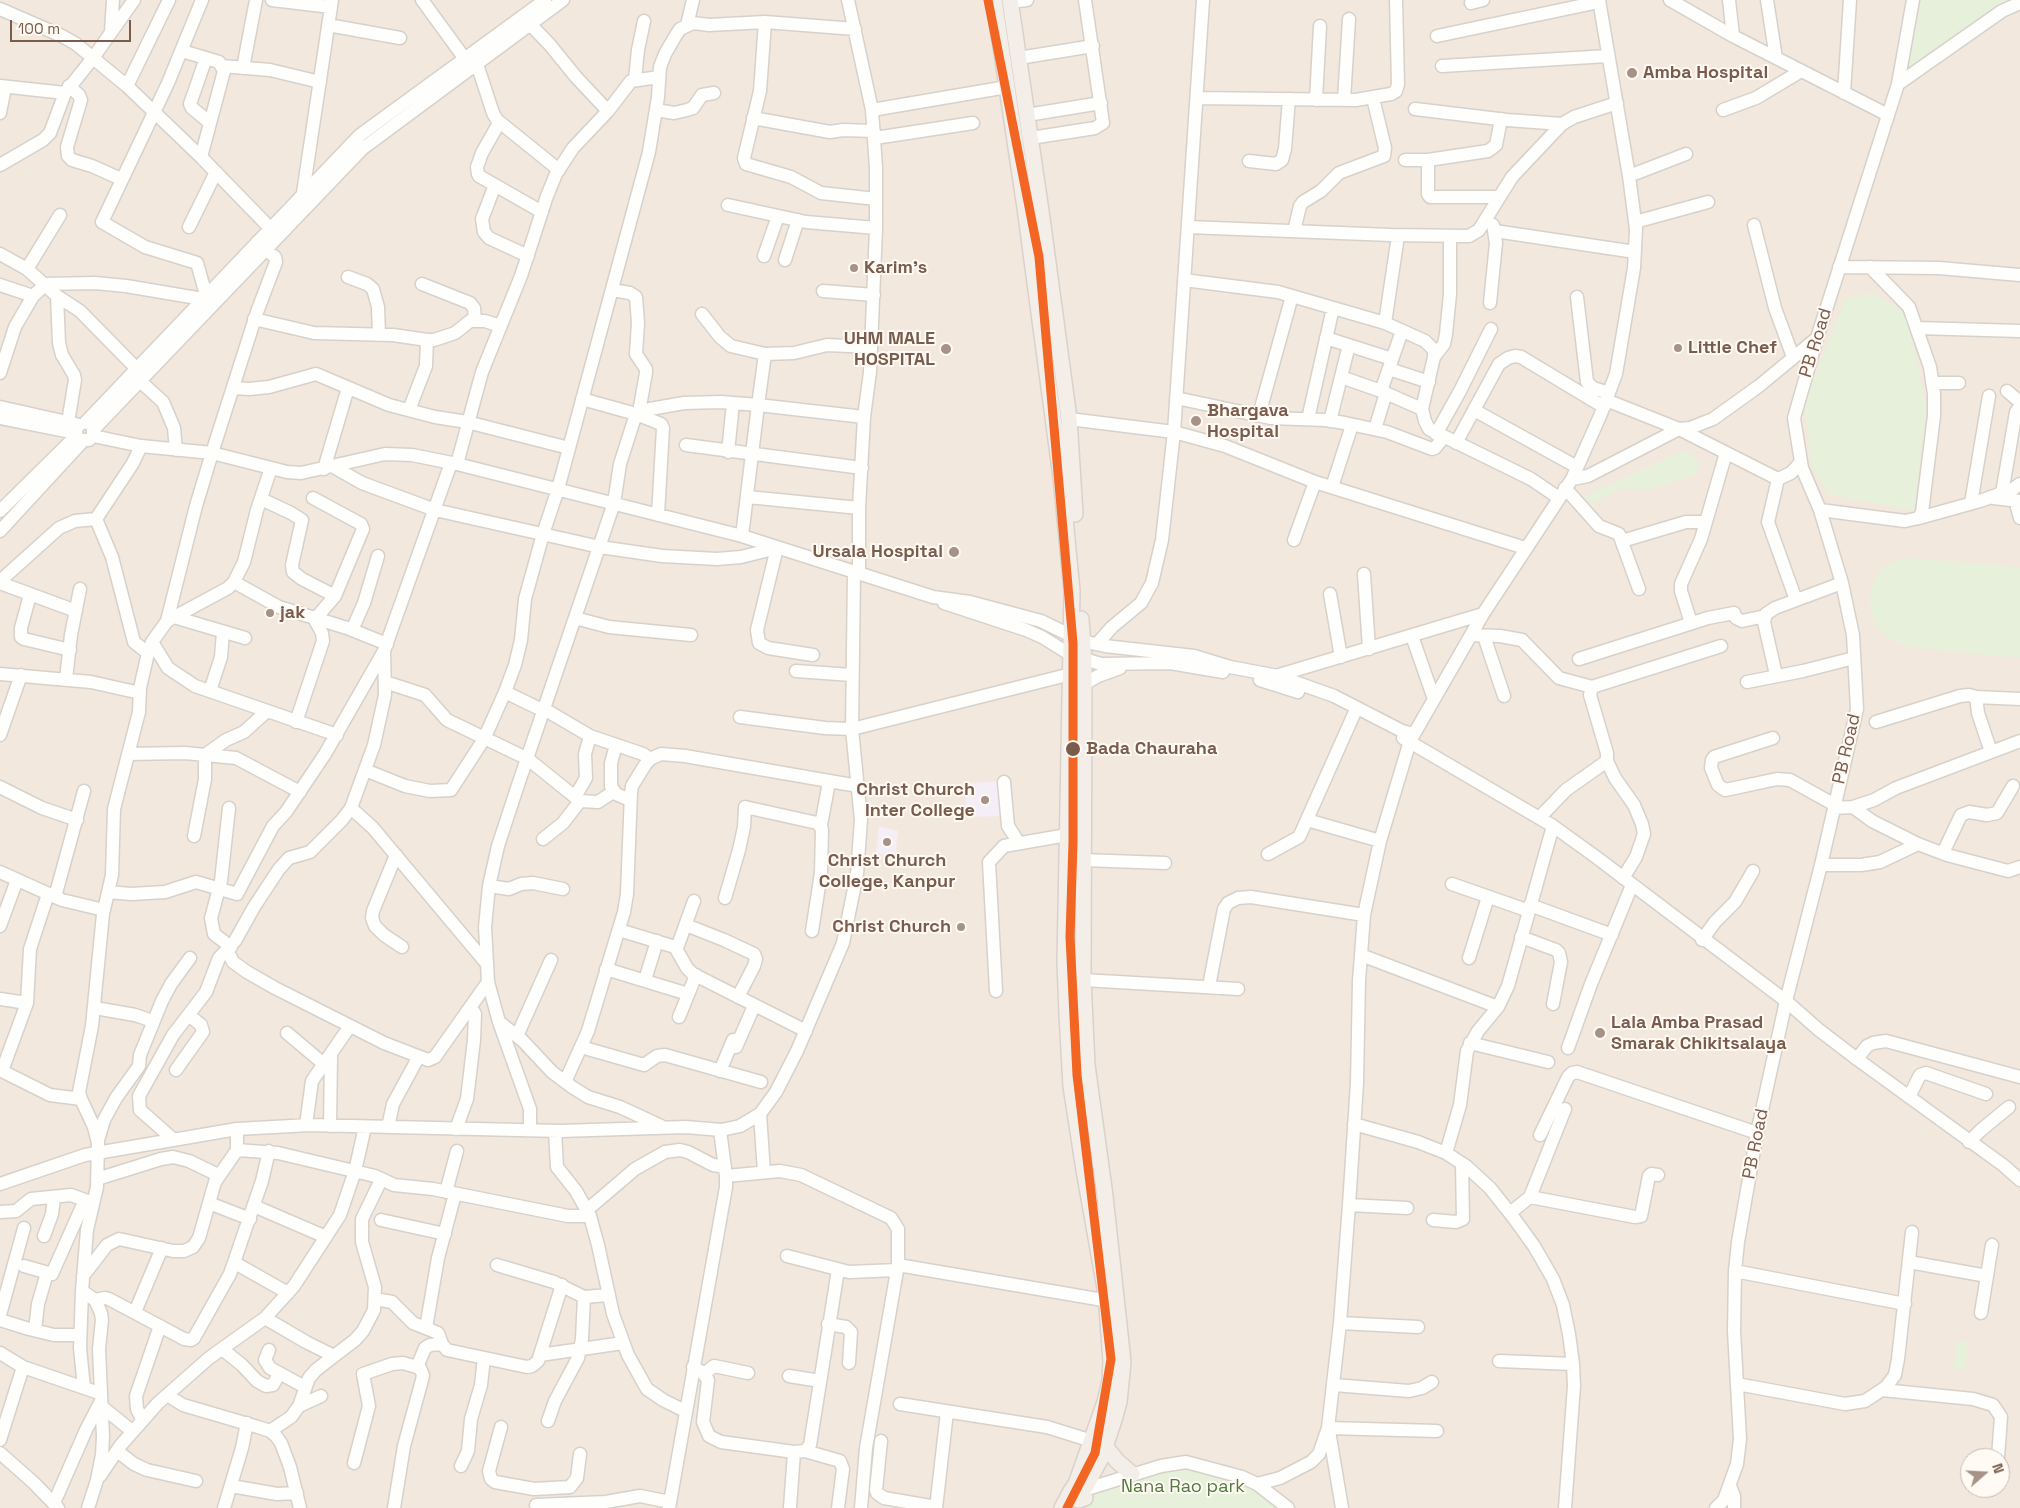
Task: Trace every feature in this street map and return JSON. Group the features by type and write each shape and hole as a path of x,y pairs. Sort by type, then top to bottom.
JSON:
{"main road":[{"path":"994,0 1061,477 1072,591 1084,640"},
{"path":"1010,1 1031,138 1069,419 1084,640 1071,674 1065,962 1070,1066 1084,1170 1123,1362 1122,1380 1114,1420 1098,1444 1081,1493 1062,1508"},
{"path":"1077,657 1084,684 1083,980 1087,1065 1112,1302"},
{"path":"1098,1444 1132,1474"}],"street":[{"path":"2,0 0,9 62,36 127,86 154,110 270,228"},
{"path":"111,32 113,0"},
{"path":"0,165 43,140 50,133 67,89 93,58 134,0"},
{"path":"127,86 169,0"},
{"path":"202,0 182,51 102,222 145,247 198,263 204,297"},
{"path":"243,68 256,0"},
{"path":"272,0 332,4 303,193"},
{"path":"422,0 471,61 492,113 500,123 558,170"},
{"path":"0,531 5,513 82,431 136,368 204,297 261,246 362,149 545,0"},
{"path":"0,418 82,431 141,382 261,246 270,228 360,135 530,24 563,0"},
{"path":"686,25 693,0"},
{"path":"0,1184 85,1154 98,1146 174,1140 237,1129 306,1125 555,1131 686,1126 720,1130 740,1126 760,1114 776,1092 806,1031 842,943 857,874 861,844 861,820 852,729 852,675 858,508 864,417 870,372 874,295 876,199 872,110 848,0"},
{"path":"1010,1 1027,0"},
{"path":"1031,138 1099,126 1103,121 1085,0"},
{"path":"1084,640 1112,627 1141,603 1152,583 1162,540 1174,432 1198,98 1203,0"},
{"path":"1198,98 1344,100 1373,98 1391,94 1396,91 1398,84 1396,0"},
{"path":"1670,0 1733,36 1888,115"},
{"path":"1729,0 1733,36"},
{"path":"1767,0 1776,58"},
{"path":"1844,92 1850,0"},
{"name":"PB Road","path":"1716,1508 1724,1500 1738,1464 1740,1438 1734,1331 1735,1271 1738,1242 1757,1133 1786,1001 1821,865 1857,709 1853,635 1842,583 1820,510 1802,468 1794,418 1839,267 1898,84 1913,0"},
{"path":"1257,1484 1280,1478 1311,1462 1319,1454 1328,1428 1340,1323 1349,1205 1359,1034 1360,955 1364,914 1380,841 1412,738 1483,614 1577,467 1606,400 1619,360 1634,268 1635,222 1629,176 1599,1 1437,36"},
{"path":"1898,84 2002,10 2020,3"},
{"path":"1344,100 1348,19"},
{"path":"635,79 644,20"},
{"path":"765,22 760,91 744,158 746,164 791,177 821,194 876,199"},
{"path":"365,770 405,786 446,792 453,788 484,738 505,692 521,640 525,599 570,448 649,152 660,68 665,54 680,29 686,25 693,24 765,22 855,28"},
{"path":"530,24 550,45 576,78 608,111"},
{"path":"328,25 400,38"},
{"path":"1316,100 1320,26"},
{"path":"1019,58 1092,46"},
{"path":"182,51 219,62 224,71 201,157"},
{"path":"1442,66 1608,56"},
{"path":"206,58 190,104 192,108 209,122"},
{"path":"222,66 270,70 320,82"},
{"path":"1723,110 1756,98 1801,71"},
{"path":"108,892 130,894 165,892 196,882 236,894 273,826 300,792 337,735 385,647 435,510 454,464 482,372 528,256 547,196 558,170 573,148 608,111 627,84 635,79 659,76"},
{"path":"0,113 2,86 67,89 79,95 81,100 67,147 68,156 72,160 92,166 121,179"},
{"path":"872,110 1007,87"},
{"path":"656,110 674,113 687,110 693,108 702,95 714,93"},
{"path":"1294,231 1300,206 1304,202 1321,190 1339,173 1384,156 1385,148 1373,98"},
{"path":"1248,161 1276,164 1280,163 1284,158 1289,99"},
{"path":"1027,115 1101,103"},
{"path":"1188,226 1398,236 1473,235 1479,230 1512,177 1562,124 1574,117 1617,103"},
{"path":"1415,109 1562,124"},
{"path":"753,118 830,132 843,130 874,134 974,123"},
{"path":"1405,160 1428,160 1488,152 1496,145 1501,119"},
{"path":"500,123 482,153 477,170 479,176 542,212"},
{"path":"1629,176 1686,154"},
{"path":"1428,160 1428,196 1433,198 1499,197"},
{"path":"189,227 216,172"},
{"path":"495,185 482,219 484,232 489,238 528,256"},
{"path":"1635,222 1708,202"},
{"path":"728,205 798,220 876,228"},
{"path":"1490,303 1496,243 1491,212"},
{"path":"27,269 60,216"},
{"path":"764,256 778,216"},
{"path":"785,260 798,220"},
{"path":"1754,225 1775,308 1793,357"},
{"path":"1495,232 1635,252"},
{"path":"1384,324 1398,236"},
{"path":"1434,357 1444,344 1446,334 1450,294 1450,236"},
{"path":"98,1146 94,1127 80,1099 79,1092 94,1008 104,910 112,875 114,809 139,712 142,672 150,648 170,619 194,515 212,453 254,320 277,259 261,246"},
{"path":"0,254 27,269 46,284 57,296 80,311 136,368"},
{"path":"1839,267 1938,268 2020,275"},
{"path":"1870,267 1909,307 1930,367 1934,416 1922,512 1919,518"},
{"path":"348,277 367,284 373,289 378,307 378,334"},
{"path":"1184,280 1278,292 1384,324 1426,341 1434,350 1422,409 1429,429 1531,479 1565,488 1599,526 1619,534 1640,588"},
{"path":"0,374 3,355 16,327 33,296 46,284 96,283 204,297"},
{"path":"422,284 470,303 474,308 475,320"},
{"path":"0,285 33,296"},
{"path":"530,1130 530,1109 499,1022 488,982 485,927 489,886 498,846 614,503 620,464 638,413 646,369 636,354 638,324 636,298 630,294 612,290"},
{"path":"823,290 874,295"},
{"path":"57,296 59,343 62,355 74,375 82,431"},
{"path":"1259,416 1292,296"},
{"path":"1577,297 1587,382 1606,400"},
{"path":"1308,419 1333,308"},
{"path":"702,314 720,337 731,346 765,354 794,353 827,345 871,347"},
{"path":"254,320 314,333 378,334 426,340 455,334 470,321 475,320 500,326"},
{"path":"1917,328 2020,331"},
{"path":"1176,398 1259,416 1330,421 1375,429 1432,449 1435,448 1460,391 1491,329"},
{"path":"1375,429 1391,364 1402,331"},
{"path":"1326,338 1349,345 1429,382"},
{"path":"1565,488 1605,469 1679,429 1690,428 1713,419 1817,338"},
{"path":"409,410 426,366 426,340"},
{"path":"1330,421 1349,345"},
{"path":"742,536 765,354"},
{"path":"1456,443 1499,364 1515,356 1521,357 1606,400 1679,429 1778,479"},
{"path":"233,388 268,387 316,374 389,405 570,448"},
{"path":"1341,378 1384,392 1422,409"},
{"path":"141,382 163,402 174,428 176,450"},
{"path":"1932,383 1960,383"},
{"path":"328,467 348,388"},
{"path":"2007,391 2020,402"},
{"path":"1971,503 1989,396"},
{"path":"582,400 638,413 661,424 663,428 658,514"},
{"path":"638,413 674,404 733,403 864,417"},
{"path":"728,452 733,403"},
{"path":"1996,495 2016,412 2020,406"},
{"path":"0,407 141,446 212,453 271,468 301,473 385,454 412,455 454,464 742,536 933,597 970,602 1041,621 1084,640 1194,656 1230,667 1278,676 1334,696 1402,731 1553,826 1702,940 1786,1001 1819,1030 1857,1059 2003,1165 2020,1180"},
{"path":"1474,410 1577,467"},
{"path":"1069,419 1174,432 1225,446 1315,482 1525,548"},
{"path":"1332,487 1352,425"},
{"path":"686,445 862,468"},
{"path":"96,519 128,470 141,446"},
{"path":"1691,623 1681,592 1681,584 1706,522 1726,453"},
{"path":"1778,479 1791,473 1801,462"},
{"path":"328,467 362,484 435,510 600,547 662,556 717,559 741,557 777,548"},
{"path":"170,619 228,588 234,582 244,562 271,468"},
{"path":"1778,479 1768,522 1796,600"},
{"path":"1294,540 1315,482"},
{"path":"1820,510 1905,521 1996,495 2020,484"},
{"path":"1996,495 2018,500 2020,518"},
{"path":"748,497 858,508"},
{"path":"313,498 363,527 336,596 316,618"},
{"path":"261,499 302,520 292,564 294,572 336,596"},
{"path":"76,611 0,582 59,528 75,521 96,519"},
{"path":"96,519 112,557 134,642 150,648 173,673 195,686 337,735"},
{"path":"1622,541 1686,522 1706,522"},
{"path":"777,548 757,630 759,644 768,648 813,655"},
{"path":"352,630 364,603 378,556"},
{"path":"1364,574 1368,649"},
{"path":"234,582 279,607 352,630 385,647"},
{"path":"1776,676 1764,622 1765,616 1769,611 1842,583"},
{"path":"66,679 80,589"},
{"path":"1330,594 1334,626 1341,657"},
{"path":"30,595 21,628 24,639 70,650"},
{"path":"933,597 946,605 1026,630 1077,657 1109,665 1170,664 1236,674 1267,681 1325,700 1412,738"},
{"path":"1579,659 1708,618 1734,613 1736,618 1742,621 1765,616"},
{"path":"1278,676 1483,614"},
{"path":"296,722 323,641 316,618"},
{"path":"575,618 609,627 691,635"},
{"path":"170,619 245,638"},
{"path":"210,692 221,657 223,632"},
{"path":"1471,635 1522,640 1560,678 1592,687 1721,646"},
{"path":"1412,636 1434,699"},
{"path":"1484,636 1504,696"},
{"path":"174,1140 140,1110 139,1096 174,1035 206,992 216,962 229,948 285,861 310,852 342,820 351,808 374,745 385,695 385,647"},
{"path":"1746,682 1803,671 1854,658"},
{"path":"1084,684 1098,676 1130,664"},
{"path":"796,671 852,675"},
{"path":"0,674 91,682 140,693"},
{"path":"740,717 825,728 852,729 1071,674"},
{"path":"0,735 21,675"},
{"path":"385,682 425,695 447,720 528,758 578,799 598,802 613,792"},
{"path":"1568,1048 1590,984 1612,936 1627,881 1644,834 1634,805 1614,778 1607,761 1607,753 1590,695 1592,687"},
{"path":"505,692 544,710 590,736 643,754 650,760"},
{"path":"1876,722 1960,696 2020,699"},
{"path":"1976,697 1978,713 1991,752"},
{"path":"205,755 226,740 244,732 266,712"},
{"path":"1268,854 1299,837 1354,714"},
{"path":"543,839 563,824 578,799 586,778 586,750 590,736"},
{"path":"1773,738 1714,757 1711,768 1718,785 1725,790 1730,790 1777,779 1790,780 1834,807 1853,807 1874,800 1896,788 2020,741"},
{"path":"616,745 611,763 611,786 613,792 630,800"},
{"path":"128,754 185,752 236,758 300,792"},
{"path":"565,1082 588,1030 619,930 627,894 632,786 644,765 661,754 685,756 858,786"},
{"path":"194,836 205,779 205,755"},
{"path":"1539,818 1566,790 1607,761"},
{"path":"812,932 820,883 822,834 820,825 829,782"},
{"path":"1004,782 1008,826 1019,843"},
{"path":"1944,854 1961,815 1969,812 1987,815 1997,813 2013,786"},
{"path":"0,787 42,808 77,820"},
{"path":"80,1099 50,1095 1,1071 27,1003 30,949 52,896 77,820 84,791"},
{"path":"725,898 739,850 744,827 745,807 811,821 820,825"},
{"path":"1853,807 1872,821 1918,844 1944,854 2008,871 2020,867"},
{"path":"230,808 219,888 211,913 211,923 214,934 229,948 233,962 247,972 306,1005 418,1058 428,1060 435,1057 488,982"},
{"path":"351,808 373,828 487,964"},
{"path":"1307,820 1380,841"},
{"path":"1446,1153 1460,1105 1464,1063 1470,1043 1498,1007 1508,986 1553,826"},
{"path":"996,991 989,862 1004,846 1067,835"},
{"path":"1821,865 1861,865 1880,862 1918,844"},
{"path":"396,855 372,911 372,918 375,926 402,947"},
{"path":"1083,860 1165,863"},
{"path":"0,872 52,896 104,910"},
{"path":"1702,940 1715,922 1735,902 1753,872"},
{"path":"0,926 17,880"},
{"path":"489,886 509,889 521,884 534,883 563,889"},
{"path":"1452,884 1612,936"},
{"path":"1209,986 1224,909 1228,903 1238,898 1251,897 1364,914"},
{"path":"1469,958 1488,897"},
{"path":"677,948 694,901"},
{"path":"686,925 754,954 756,959 754,966 738,997"},
{"path":"619,930 677,948 687,968 696,975 806,1031"},
{"path":"1521,937 1560,953 1561,962 1553,1004"},
{"path":"645,980 657,942"},
{"path":"1360,955 1498,1007"},
{"path":"24,1266 52,1274 54,1272 89,1202 97,1179 98,1146 104,1120 116,1098 139,1066 140,1054 153,1021 171,984 190,958"},
{"path":"517,1036 551,960"},
{"path":"606,969 688,994"},
{"path":"679,1016 696,975"},
{"path":"1083,980 1238,989"},
{"path":"0,999 27,1003"},
{"path":"720,1071 754,1006"},
{"path":"94,1008 153,1021"},
{"path":"456,1129 467,1098 474,1040 475,1014 474,1012 466,1011"},
{"path":"176,1070 203,1032 201,1026 190,1016"},
{"path":"499,1022 517,1036 552,1072 588,1097 620,1108 663,1127"},
{"path":"306,1125 310,1085 350,1026"},
{"path":"287,1033 328,1061"},
{"path":"1857,1059 1873,1042 1886,1041 2020,1077"},
{"path":"1470,1043 1548,1062"},
{"path":"581,1047 644,1065 657,1056 665,1055 761,1082"},
{"path":"388,1128 394,1104 418,1058"},
{"path":"328,1061 330,1126"},
{"path":"1070,1066 1087,1065"},
{"path":"1540,1135 1568,1077 1572,1073 1577,1072 1757,1133"},
{"path":"1909,1097 1920,1075 1926,1073 1986,1094"},
{"path":"1969,1142 2009,1107"},
{"path":"1510,1213 1530,1197 1565,1109"},
{"path":"760,1114 764,1172"},
{"path":"1354,1124 1418,1142 1446,1153 1462,1164 1490,1188 1510,1213 1534,1246 1553,1279 1563,1305 1573,1364 1574,1386 1566,1508"},
{"path":"97,1480 142,1419 197,1368 265,1318 288,1294 340,1215 355,1172 365,1127"},
{"path":"83,1276 106,1245 119,1239 179,1251 193,1247 199,1238 213,1186 218,1175 237,1150 237,1129"},
{"path":"534,1488 536,1507 606,1502 640,1496 670,1505 685,1411 698,1370 726,1172 720,1130"},
{"path":"555,1131 557,1167 576,1191 588,1213 598,1245 608,1295 623,1343 646,1388 658,1398 685,1411"},
{"path":"237,1150 269,1151 375,1176 394,1185 451,1193 568,1216 588,1213 636,1168 665,1152 680,1150 688,1152 726,1172 780,1170 801,1175 890,1218 895,1223 899,1234 897,1267 866,1448 861,1508"},
{"path":"95,1300 105,1298 184,1339 191,1340 194,1338 222,1291 235,1263 254,1206 269,1151"},
{"path":"426,1328 437,1266 445,1234 457,1151"},
{"path":"97,1179 173,1157 189,1161 218,1175"},
{"path":"1433,1220 1456,1222 1463,1219 1462,1164"},
{"path":"1530,1197 1635,1217 1641,1216 1649,1176 1651,1174 1658,1175"},
{"path":"270,1431 291,1418 299,1406 312,1373 355,1340 372,1316 376,1299 375,1287 362,1242 362,1227 366,1210 382,1180"},
{"path":"0,1212 16,1211 31,1199 74,1195 89,1202"},
{"path":"44,1236 52,1214 54,1197"},
{"path":"84,1388 80,1335 89,1202"},
{"path":"209,1203 250,1219"},
{"path":"1349,1205 1407,1208"},
{"path":"254,1206 326,1237"},
{"path":"381,1220 445,1234"},
{"path":"0,1315 24,1228"},
{"path":"1737,1384 1844,1404 1865,1401 1882,1390 1891,1382 1895,1375 1912,1232"},
{"path":"1981,1313 1992,1245"},
{"path":"135,1312 162,1248"},
{"path":"787,1256 838,1270 857,1272 897,1267 1112,1302"},
{"path":"1909,1262 1987,1276"},
{"path":"235,1263 288,1294"},
{"path":"497,1265 562,1285 584,1297 608,1295"},
{"path":"790,1508 799,1452 810,1445 838,1270"},
{"path":"1735,1271 1904,1304"},
{"path":"34,1330 38,1304 47,1273"},
{"path":"376,1299 392,1302 414,1323 438,1333 442,1344 447,1350 527,1367 535,1364 540,1355 562,1285"},
{"path":"82,1291 95,1300 101,1312 102,1320 99,1349 103,1437 97,1480 88,1508"},
{"path":"548,1421 555,1401 578,1358 584,1297"},
{"path":"265,1318 334,1356"},
{"path":"0,1320 54,1334 80,1335"},
{"path":"1340,1323 1418,1327"},
{"path":"828,1324 846,1327 852,1332 849,1363"},
{"path":"142,1419 137,1409 136,1396 160,1326"},
{"path":"540,1355 623,1343"},
{"path":"417,1367 425,1348 430,1345 442,1344"},
{"path":"222,1349 266,1386 273,1385 279,1374"},
{"path":"269,1350 266,1362 270,1368 305,1387"},
{"path":"0,1353 23,1367 84,1388 132,1431"},
{"path":"462,1466 468,1451 471,1419 481,1385 484,1358"},
{"path":"1499,1361 1573,1364"},
{"path":"354,1463 369,1406 363,1374 392,1364 403,1363 417,1367 422,1371 422,1380 404,1446 394,1508"},
{"path":"698,1370 714,1366 748,1373"},
{"path":"0,1440 23,1367"},
{"path":"698,1370 708,1384 703,1422 709,1436 721,1442 799,1452 840,1460 843,1469 838,1508"},
{"path":"789,1376 820,1381"},
{"path":"1334,1385 1409,1391 1422,1388 1432,1382"},
{"path":"1882,1390 1974,1399 1993,1405 2001,1418 1999,1448"},
{"path":"168,1394 183,1405 270,1431 281,1443 290,1467 300,1508"},
{"path":"299,1406 321,1396"},
{"path":"0,1453 57,1506 86,1430 100,1401"},
{"path":"900,1404 947,1412 988,1416 1047,1427 1098,1444"},
{"path":"881,1441 877,1493 884,1498 936,1507 947,1412"},
{"path":"224,1508 242,1448 247,1423"},
{"path":"501,1427 489,1471 492,1479 496,1482 534,1488 570,1487 577,1478 580,1454"},
{"path":"1328,1428 1436,1431"},
{"path":"1328,1428 1342,1508"},
{"path":"117,1451 134,1464 147,1470 196,1481"},
{"path":"1081,1493 1132,1474 1173,1463 1186,1462 1235,1474 1257,1484 1288,1508"},
{"path":"231,1486 277,1494 297,1493"},
{"path":"1730,1486 1734,1496 1734,1508"}],"shaded area":[{"path":"0,0 2020,0 2020,1508 0,1508"},
{"name":"Christ Church Inter College","path":"1002,781 1006,816 966,817 965,783"},
{"name":"Christ Church College, Kanpur","path":"879,826 898,831 895,857 876,853"}],"green space":[{"path":"1910,0 2017,0 1901,74"},
{"path":"1872,293 1907,314 1926,407 1914,511 1828,494 1811,465 1804,401 1846,298"},
{"path":"1685,450 1701,463 1695,475 1649,490 1620,489 1590,504 1581,498"},
{"path":"1909,558 2020,567 2020,658 1908,647 1889,638 1875,625 1869,604 1872,584 1881,570 1892,562"},
{"path":"1957,1340 1969,1342 1965,1370 1953,1369"},
{"name":"Nana Rao park","path":"1190,1464 1240,1476 1283,1508 1079,1508 1089,1493"}],"transit line":[{"path":"988,0 1039,257 1073,643 1073,843 1070,937 1077,1075 1111,1359 1095,1453 1067,1508"}],"place":[{"name":"Amba Hospital","path":"1632,73"},
{"name":"Karim's","path":"854,268"},
{"name":"Little Chef","path":"1678,348"},
{"name":"UHM MALE HOSPITAL","path":"946,349"},
{"name":"Bhargava Hospital","path":"1196,421"},
{"name":"Ursala Hospital","path":"954,552"},
{"name":"jak","path":"270,613"},
{"name":"Bada Chauraha","path":"1073,749"},
{"name":"Christ Church Inter College","path":"985,800"},
{"name":"Christ Church College, Kanpur","path":"887,842"},
{"name":"Christ Church","path":"961,927"},
{"name":"Lala Amba Prasad Smarak Chikitsalaya","path":"1600,1033"}]}
